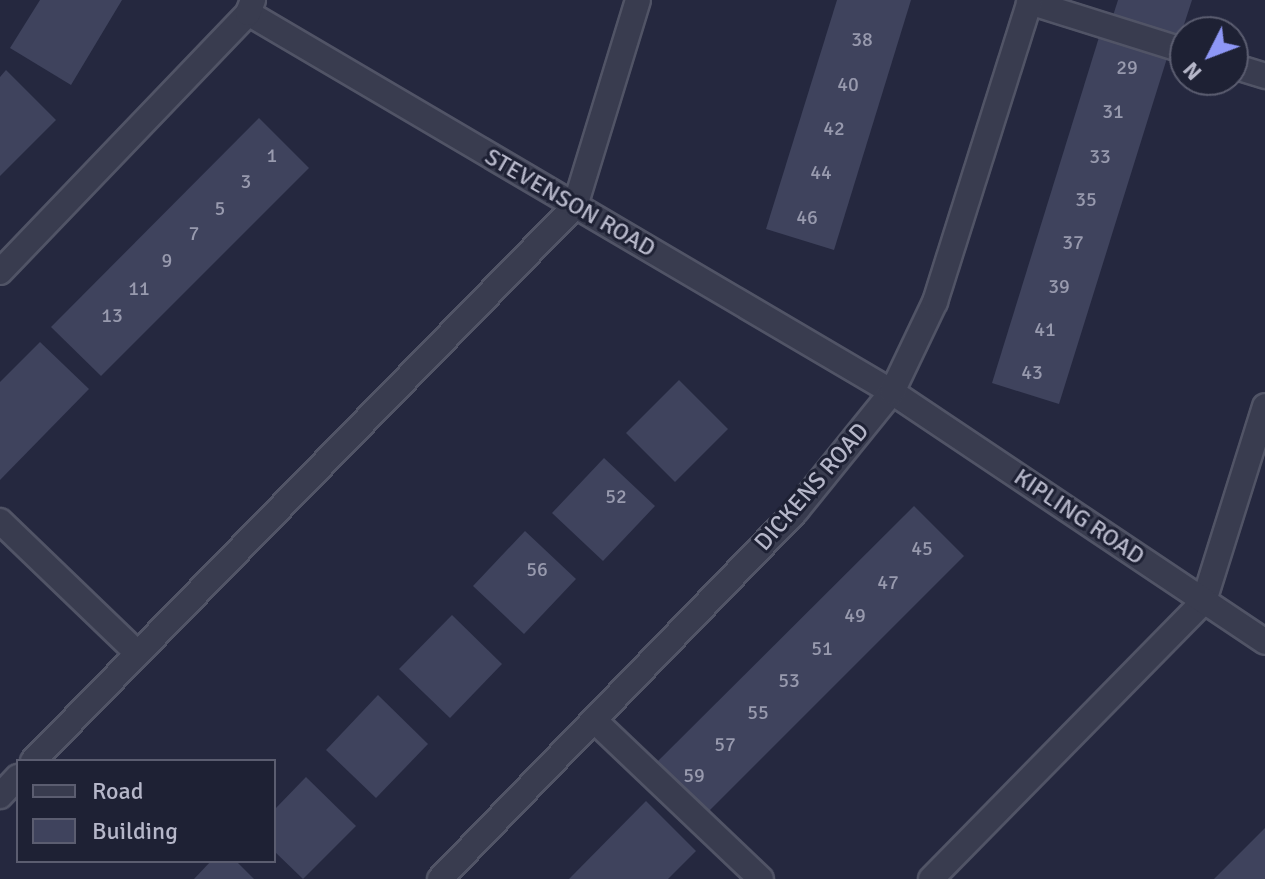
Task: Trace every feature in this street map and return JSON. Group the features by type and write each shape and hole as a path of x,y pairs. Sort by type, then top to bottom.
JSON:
{"street":[{"path":"35,759 136,652 575,206 638,0"},
{"path":"1029,1 1169,46"},
{"name":"DICKENS ROAD","path":"440,879 796,511 892,392 935,302 1029,1"},
{"name":"STEVENSON ROAD","path":"0,272 250,7 575,206 892,392"},
{"name":"KIPLING ROAD","path":"892,392 1265,642"},
{"path":"931,879 1204,601 1265,406"},
{"path":"0,521 136,652"},
{"path":"595,721 761,879"},
{"path":"0,796 16,779"}],"building":[{"path":"40,0 122,0 71,85 10,48"},
{"path":"837,0 911,0 834,250 766,229"},
{"path":"1118,0 1192,0 1187,16 1169,16 1169,40 1111,22"},
{"path":"1100,34 1168,55 1059,404 992,383"},
{"path":"6,70 56,120 0,176 0,77"},
{"path":"259,118 309,168 101,376 51,327"},
{"path":"40,342 89,389 0,480 0,382"},
{"path":"679,380 728,429 675,482 626,433"},
{"path":"604,458 655,506 603,561 552,513"},
{"path":"914,506 964,556 705,815 655,764"},
{"path":"525,531 576,579 524,634 473,586"},
{"path":"452,615 502,664 450,718 399,669"},
{"path":"378,695 428,744 376,798 326,750"},
{"path":"306,777 356,826 303,879 276,853 276,808"},
{"path":"646,801 696,851 668,879 569,879"},
{"path":"1265,828 1265,879 1214,879"},
{"path":"209,863 238,863 254,879 194,879"}]}
